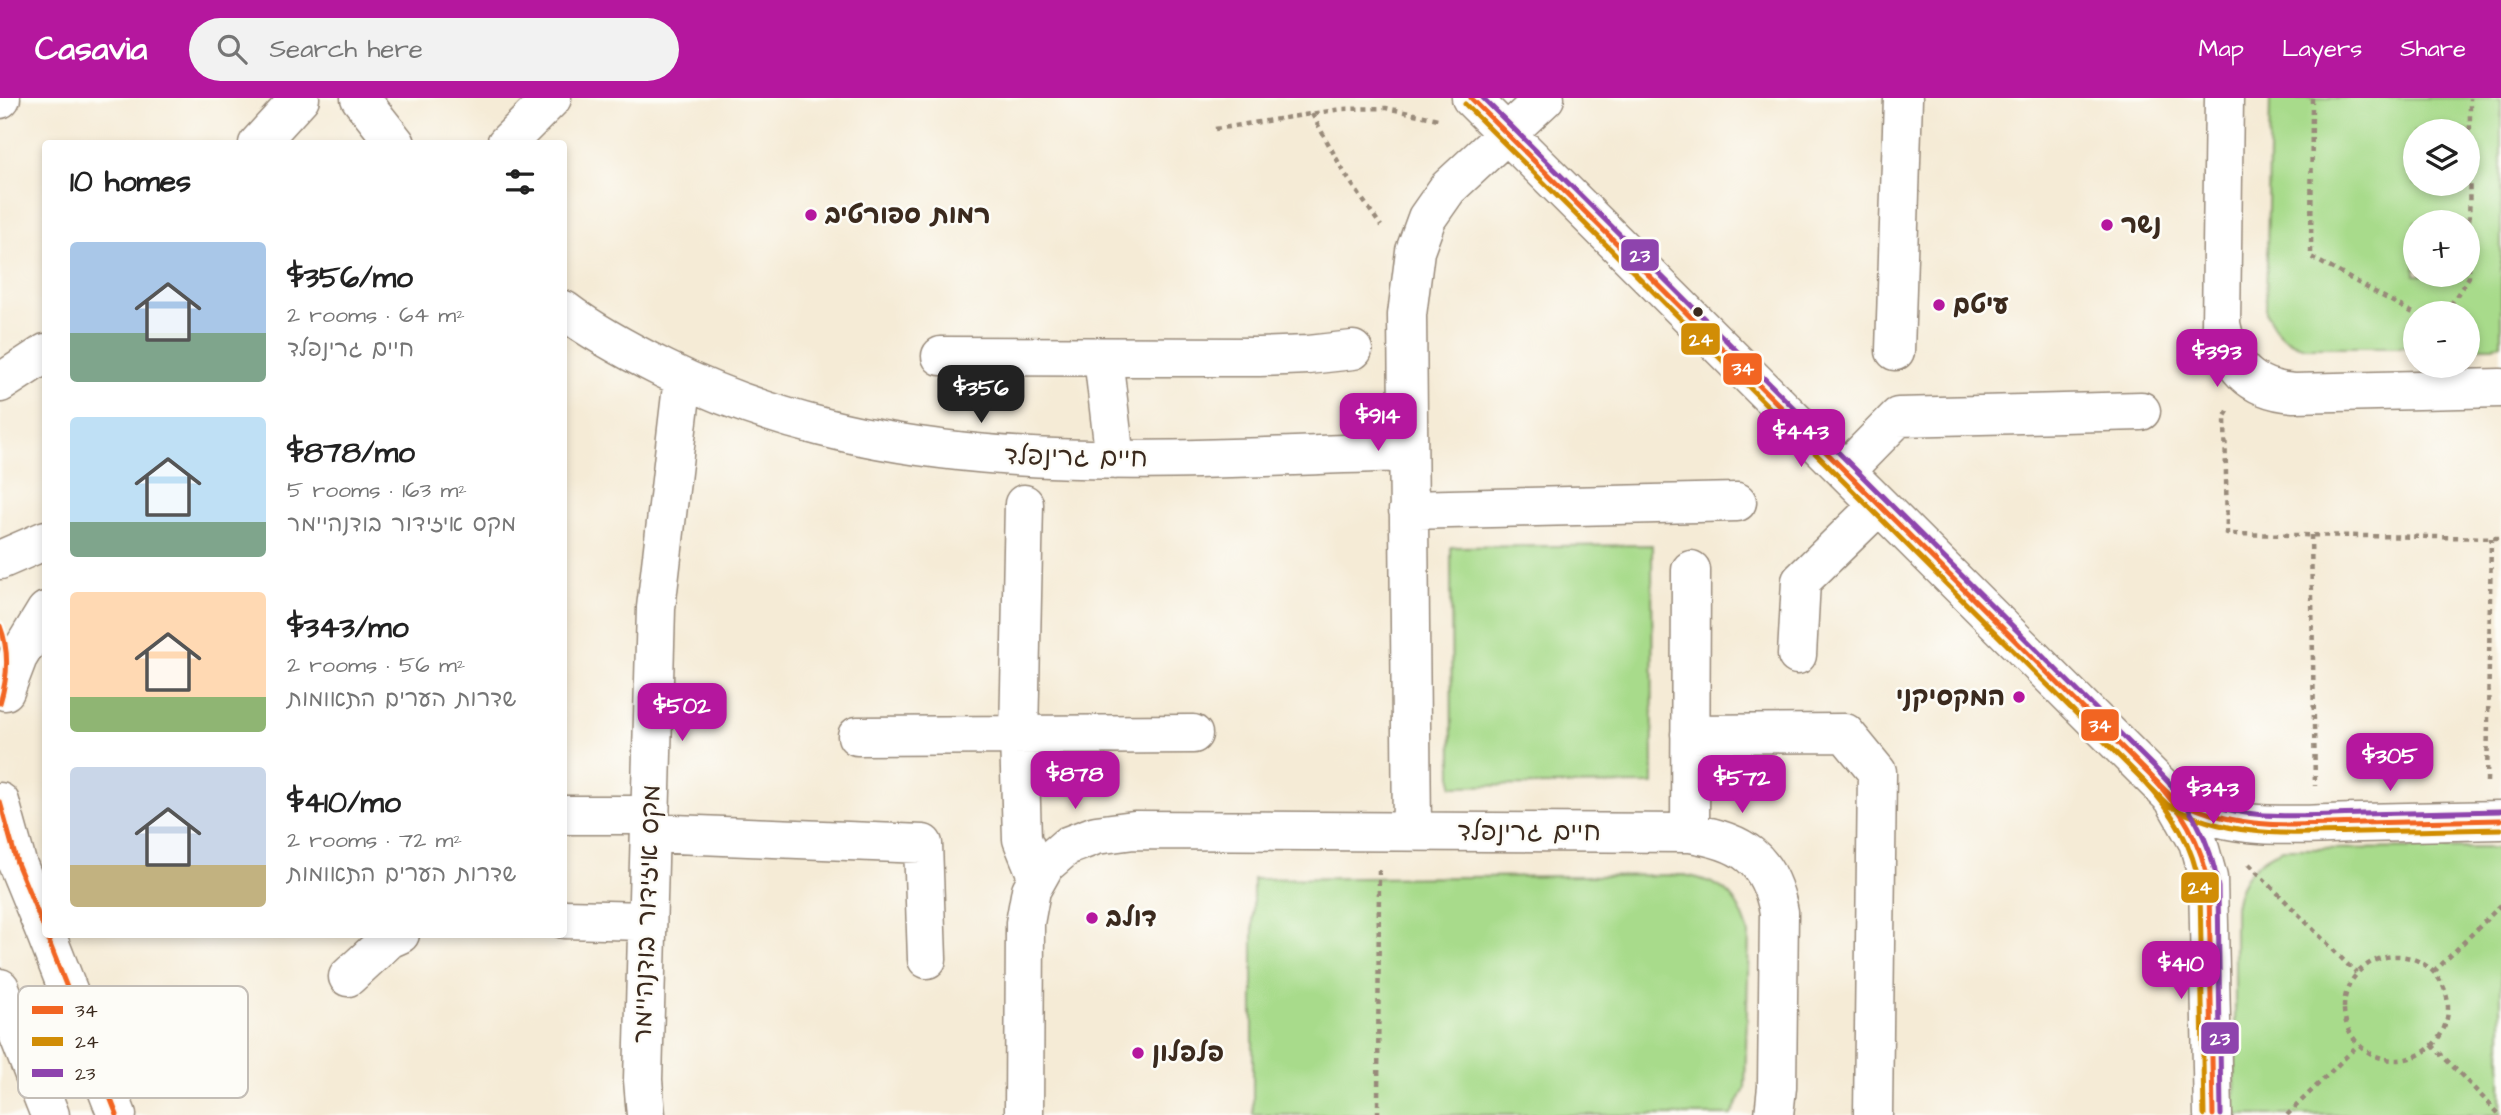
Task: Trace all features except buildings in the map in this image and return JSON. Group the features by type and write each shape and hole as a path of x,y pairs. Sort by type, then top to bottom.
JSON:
{"street":[{"path":"262,140 300,98"},
{"path":"360,98 393,140"},
{"path":"510,140 552,98"},
{"path":"1471,98 2173,798 2198,842 2205,859 2210,887 2213,1115"},
{"path":"1024,1115 1024,923 1037,876 1045,865 1067,846 1096,835 1134,830 1396,831 1408,510 1407,315 1411,269 1420,234 1448,188 1545,98"},
{"path":"1895,351 1903,98"},
{"path":"2224,98 2221,324 2234,363 2250,379 2270,389 2294,393 2501,388"},
{"name":"חיים גרינפלד","path":"567,312 632,352 683,378 765,411 834,431 904,445 974,454 1115,460 1408,452"},
{"path":"941,356 1284,356 1353,349"},
{"path":"0,383 42,357"},
{"path":"1103,357 1115,460"},
{"name":"מקס איזידור בודנהיימר","path":"646,1115 643,1080 656,608 683,378"},
{"path":"1845,471 1898,417 2141,411"},
{"path":"1408,510 1737,502"},
{"path":"1024,505 1019,735 1022,839 1037,876"},
{"path":"1797,654 1801,581 1879,505"},
{"path":"0,560 42,542"},
{"path":"1690,833 1691,570"},
{"path":"2,697 18,657 42,618"},
{"path":"0,626 8,660 2,697"},
{"path":"1690,734 1845,733 1877,772 1873,1115"},
{"path":"857,736 1193,734"},
{"path":"2173,798 2217,818 2298,824 2494,820"},
{"path":"0,802 18,863 42,924"},
{"path":"567,815 923,844 927,959"},
{"path":"2210,887 2222,860 2233,848 2251,836 2298,824"},
{"name":"חיים גרינפלד","path":"1396,831 1690,833 1717,838 1742,849 1762,867 1775,894 1780,932 1774,1115"},
{"path":"567,919 647,921"},
{"path":"48,938 66,986"},
{"path":"348,977 390,938"},
{"path":"0,988 18,1034"},
{"path":"43,1098 50,1115"},
{"path":"110,1098 117,1115"}],"path":[{"path":"2312,98 2311,257 2403,307"},
{"path":"2453,301 2469,277 2470,98"},
{"path":"1215,129 1342,109 1386,108 1440,120"},
{"path":"1312,114 1345,174 1411,269"},
{"path":"2250,379 2225,416 2227,534 2501,538"},
{"path":"2298,824 2311,535"},
{"path":"2491,538 2494,820"},
{"path":"1378,1115 1396,831"},
{"path":"2233,848 2356,973"},
{"path":"2434,972 2501,905"},
{"path":"2393,955 2416,960 2434,972 2445,989 2448,1013 2444,1029 2432,1045 2406,1059 2390,1060 2375,1056 2358,1045 2347,1027 2343,1010 2345,994 2356,973 2370,962 2393,955"},
{"path":"2287,1115 2358,1045"},
{"path":"2432,1045 2500,1115"}],"green space":[{"path":"2270,98 2501,98 2501,343 2493,347 2480,347 2480,301 2403,301 2403,347 2304,347 2290,341 2273,326 2266,313"},
{"path":"1652,545 1653,784 1452,786 1451,547"},
{"path":"2283,849 2501,849 2501,1115 2235,1115 2235,906 2241,886 2251,870 2265,858"},
{"path":"1684,875 1709,882 1727,892 1740,909 1749,934 1745,1089 1731,1115 1253,1115 1253,879"}],"transit line":[{"name":"34","path":"1471,98 2173,798 2219,817 2265,824 2501,820"},
{"name":"23","path":"1483,98 2178,791 2223,808 2268,815 2501,811"},
{"name":"24","path":"1465,104 2168,805 2215,824 2263,832 2501,829"},
{"name":"34","path":"0,626 7,664 0,703"},
{"name":"23","path":"2156,769 2179,795 2197,823 2215,870 2218,887 2221,1115"},
{"name":"34","path":"2150,775 2188,826 2201,855 2209,887 2213,1115"},
{"name":"24","path":"2144,781 2173,817 2187,843 2200,888 2204,1115"},
{"name":"34","path":"0,802 17,863 42,923"},
{"name":"34","path":"48,938 66,986"},
{"name":"34","path":"110,1098 117,1115"}],"place":[{"name":"רמות ספורטיב","path":"811,215"},
{"name":"נשר","path":"2107,225"},
{"name":"עיטם","path":"1939,305"},
{"name":"המקסיקני","path":"2019,697"},
{"name":"דולב","path":"1092,918"},
{"name":"פלפלון","path":"1138,1053"}]}
